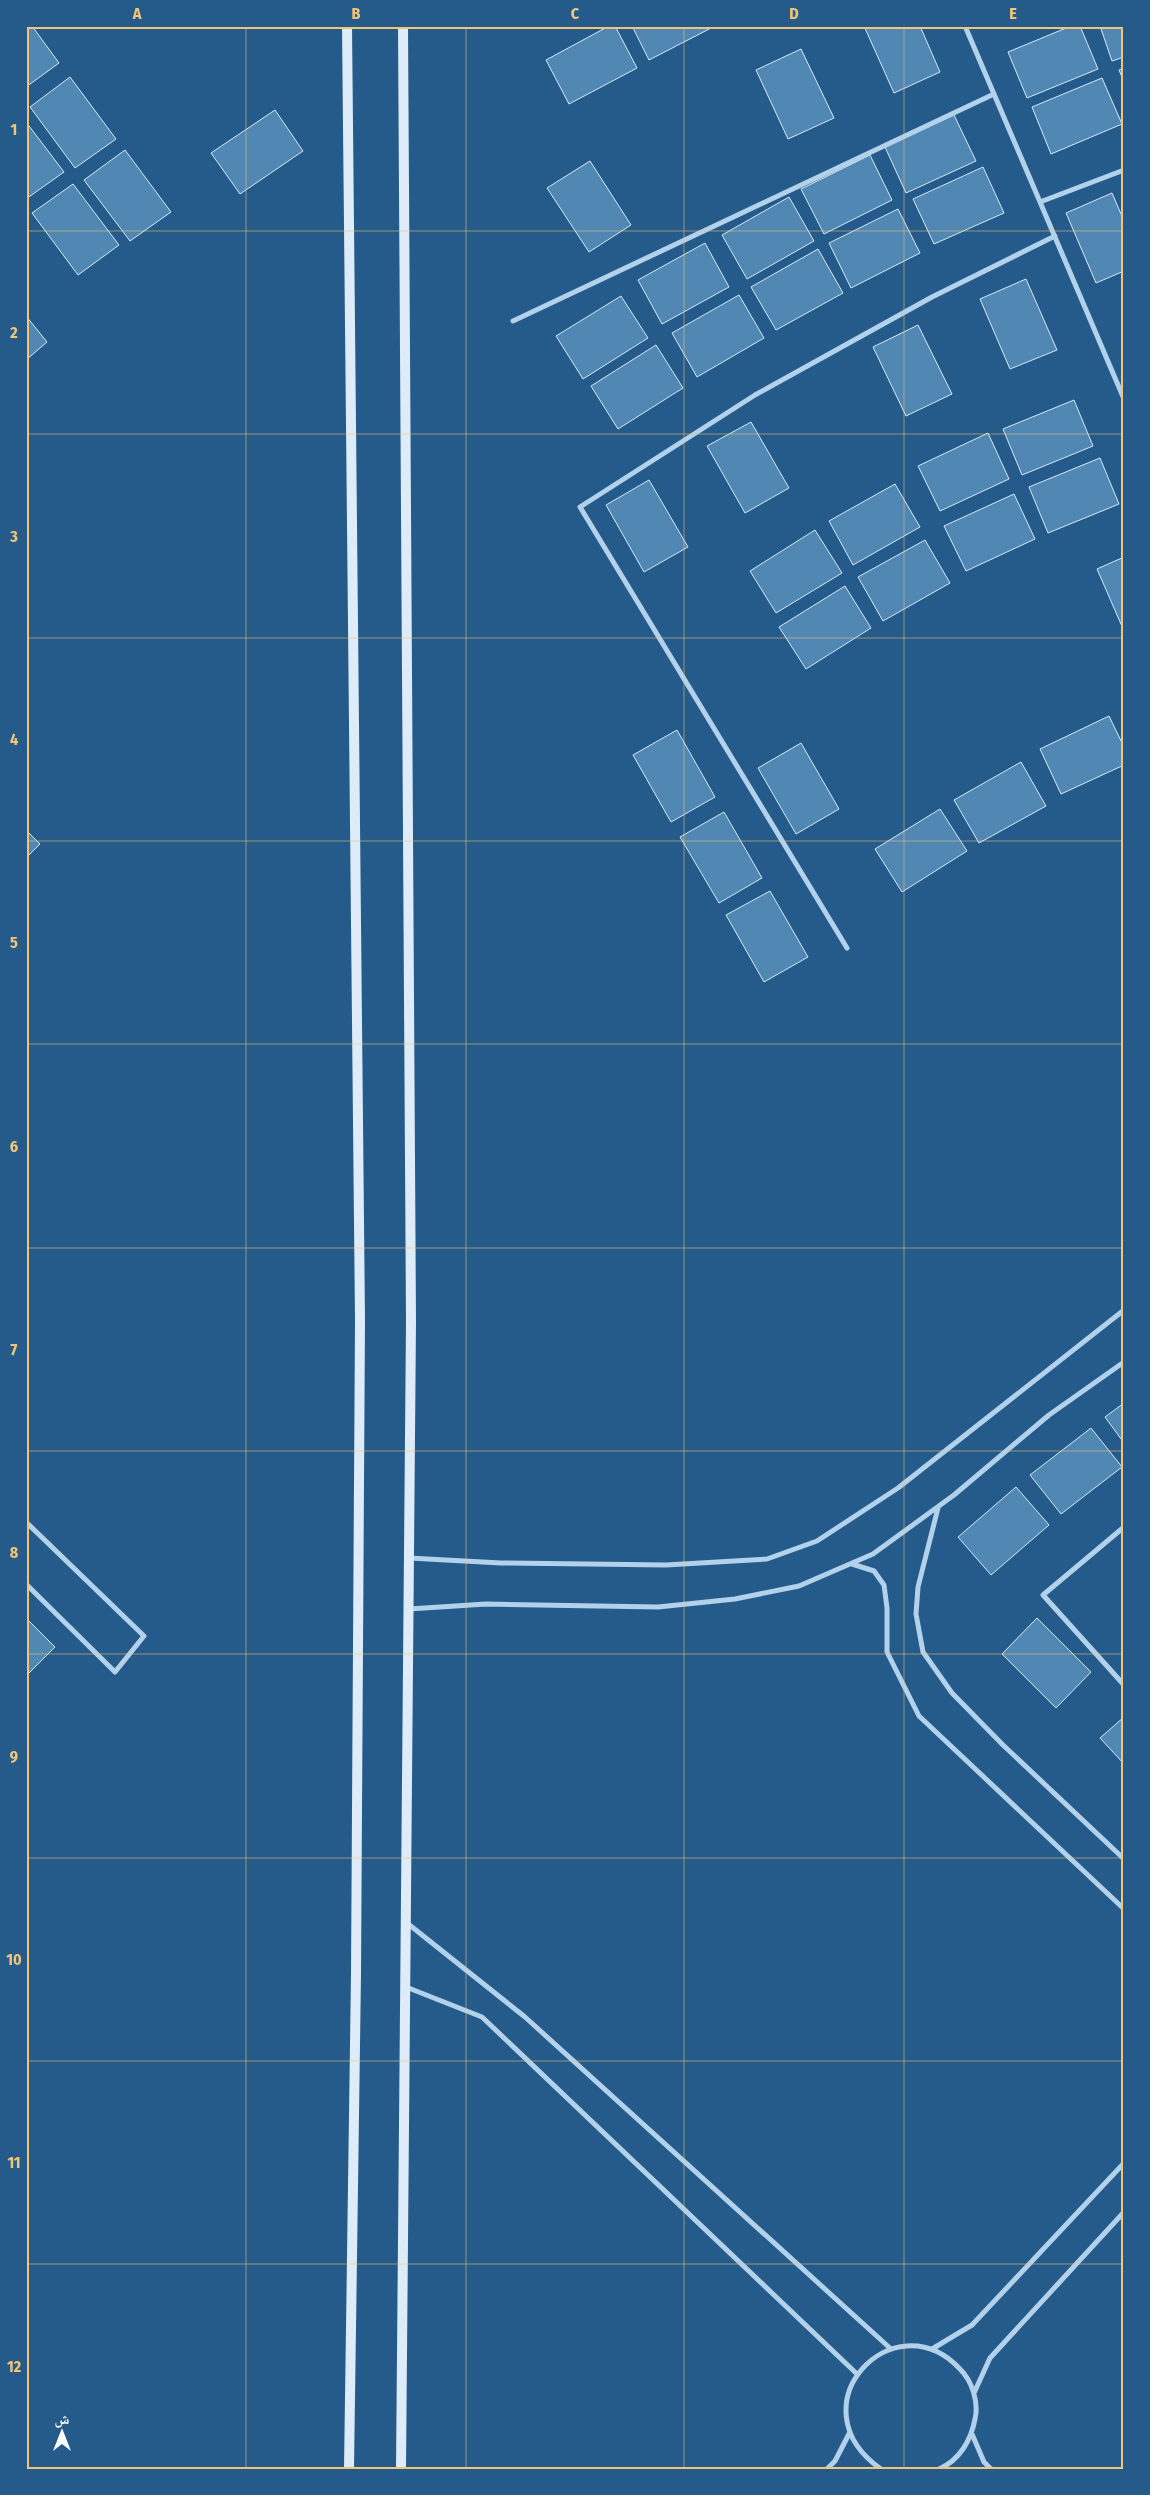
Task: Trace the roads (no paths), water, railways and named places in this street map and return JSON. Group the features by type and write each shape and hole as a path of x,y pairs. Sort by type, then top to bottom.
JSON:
{"main road":[{"path":"347,26 360,1321 356,1964 350,2469"},
{"path":"401,2469 411,1312 403,26"}],"street":[{"path":"965,26 1124,398"},
{"path":"513,321 994,94"},
{"path":"1040,202 1124,170"},
{"path":"847,948 580,507 755,394 932,297 1054,236"},
{"path":"409,1558 501,1563 656,1565 767,1559 817,1541 898,1488 1124,1310"},
{"path":"409,1609 486,1604 658,1607 735,1599 799,1586 872,1554 938,1507 1049,1415 1124,1362"},
{"path":"938,1507 918,1586 916,1614 923,1652 952,1693 964,1706 1002,1745 1124,1859"},
{"path":"26,1522 144,1636 115,1672 26,1584"},
{"path":"1124,1527 1043,1595 1124,1685"},
{"path":"851,1563 874,1571 884,1585 887,1608 887,1652 919,1716 1124,1909"},
{"path":"406,1922 525,2016 891,2349"},
{"path":"406,1987 482,2016 857,2374"},
{"path":"932,2349 972,2325 1124,2163"},
{"path":"974,2393 990,2358 1124,2212"},
{"path":"881,2469 863,2455 850,2431 846,2415 848,2394 857,2374 872,2359 891,2349 911,2346 932,2349 950,2359 960,2369 974,2393 976,2414 972,2434 961,2452 946,2468 939,2469"},
{"path":"827,2469 835,2461 850,2431"},
{"path":"972,2434 984,2462 991,2469"}]}
